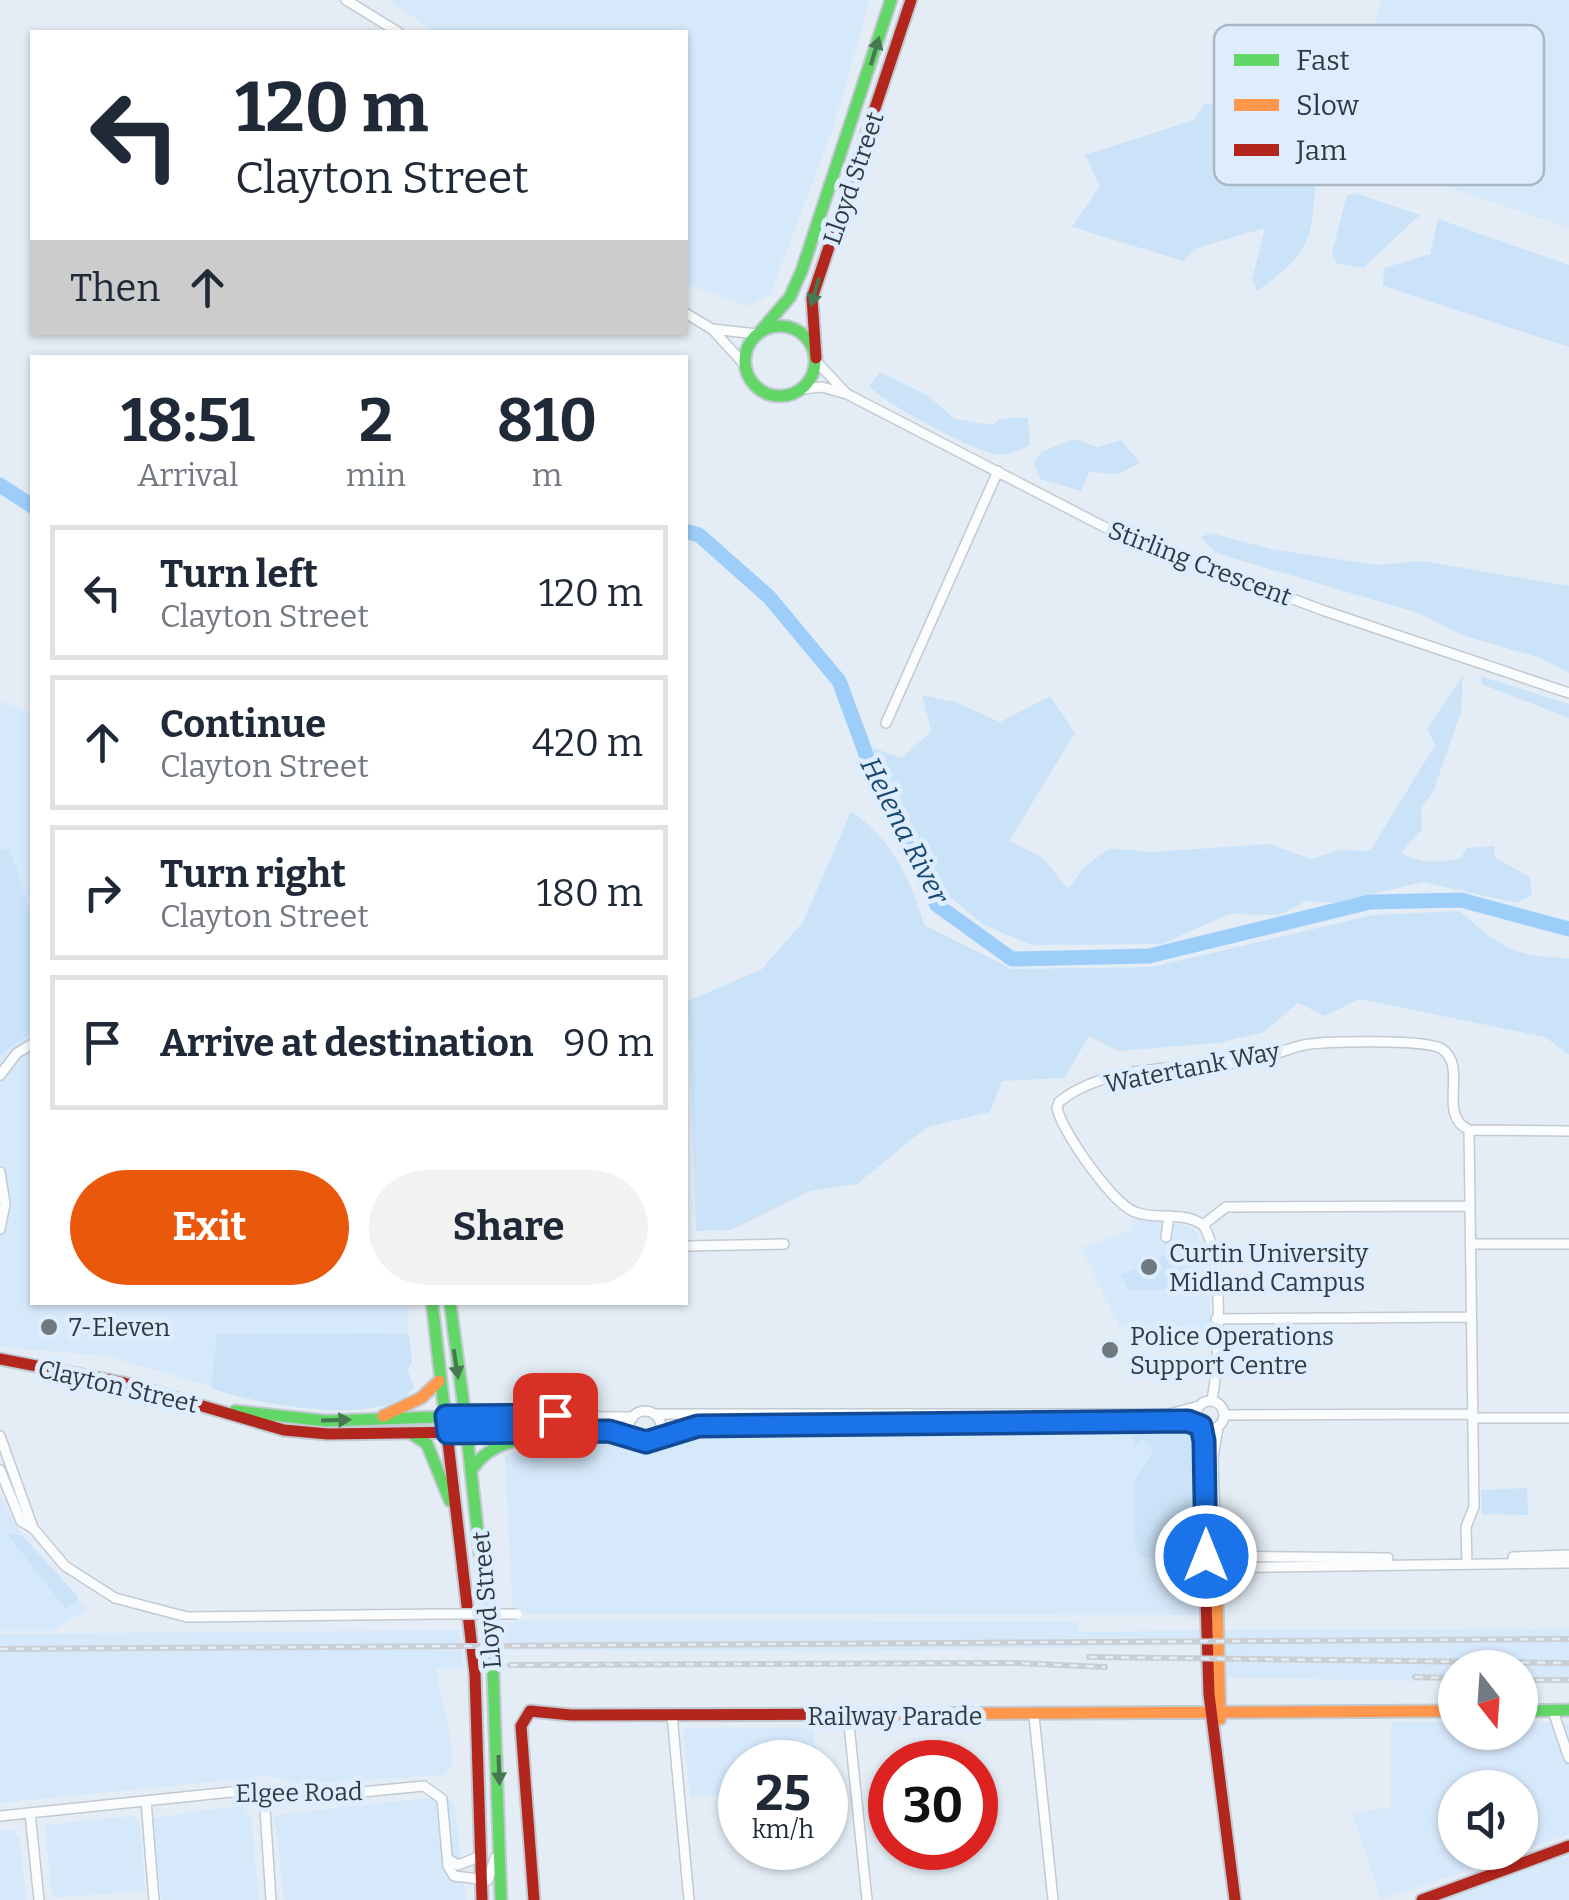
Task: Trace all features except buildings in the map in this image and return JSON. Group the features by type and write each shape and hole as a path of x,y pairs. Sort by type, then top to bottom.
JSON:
{"main road":[{"name":"Lloyd Street","path":"758,333 796,286 891,0"},
{"name":"Lloyd Street","path":"816,359 812,298 911,0"},
{"path":"779,326 800,331 816,359 812,378 802,389 783,396 764,393 750,380 745,366 747,348 758,333 779,326"},
{"name":"Lloyd Street","path":"433,1305 475,1674 482,1900"},
{"name":"Lloyd Street","path":"450,1305 473,1468 491,1654 501,1900"},
{"name":"Clayton Street","path":"0,1359 92,1375 237,1419 306,1433 468,1432"},
{"name":"Clayton Street","path":"0,1368 16,1364"},
{"path":"374,1419 421,1398 439,1380"},
{"name":"Clayton Street","path":"220,1411 310,1420 465,1416"},
{"path":"473,1468 479,1454 495,1444 582,1432"},
{"path":"411,1433 430,1450 451,1505 462,1552"},
{"path":"1210,1561 1216,1712 1235,1900"},
{"name":"Railway Parade","path":"534,1900 521,1726 524,1715 540,1709 570,1714 672,1716 1438,1711"},
{"path":"1538,1711 1569,1710"},
{"path":"1422,1900 1569,1846"}],"street":[{"path":"346,0 395,30"},
{"path":"688,315 712,329 745,366"},
{"path":"712,329 758,333"},
{"name":"Stirling Crescent","path":"816,359 847,394"},
{"name":"Stirling Crescent","path":"802,389 822,388 847,394 1114,532 1322,610 1569,694"},
{"path":"886,723 998,471"},
{"name":"Watertank Way","path":"1169,1216 1137,1213 1114,1198 1065,1127 1057,1108 1065,1097 1124,1074 1198,1062 1248,1062 1308,1044 1422,1044 1443,1049 1449,1056 1455,1119 1469,1130"},
{"path":"0,1075 30,1045"},
{"path":"1466,1561 1466,1528 1474,1508 1469,1130 1569,1130"},
{"path":"0,1172 5,1204 0,1229"},
{"path":"1203,1225 1226,1207 1469,1206"},
{"path":"1166,1237 1169,1216 1193,1218 1203,1225 1212,1245 1216,1319 1212,1401 1224,1415 1569,1418"},
{"path":"688,1246 784,1244"},
{"path":"1470,1244 1569,1244"},
{"path":"1216,1319 1471,1317"},
{"path":"1212,1401 1169,1414 644,1411 632,1417 631,1436 646,1442 698,1426 1178,1420 1218,1426"},
{"path":"1199,1406 1210,1561"},
{"path":"655,1414 661,1428 657,1436"},
{"path":"1210,1561 1214,1457 1218,1426 1224,1415"},
{"name":"Clayton Street","path":"465,1416 632,1417"},
{"name":"Clayton Street","path":"468,1432 609,1431 631,1436"},
{"path":"0,1436 33,1528"},
{"path":"0,1470 14,1508 54,1556 116,1598 169,1615 517,1614"},
{"path":"1210,1561 1569,1559"},
{"path":"1552,1711 1569,1758"},
{"path":"672,1716 689,1900"},
{"path":"848,1716 868,1900"},
{"path":"1034,1716 1052,1900"},
{"name":"Elgee Road","path":"0,1816 230,1792 320,1796 431,1788 442,1800 448,1859"},
{"path":"264,1794 272,1900"},
{"path":"146,1801 154,1900"},
{"path":"30,1814 38,1900"},
{"path":"448,1859 454,1876 482,1880 492,1877 500,1844"},
{"path":"448,1859 464,1864 482,1856"}],"shaded area":[{"path":"388,0 870,0 834,126 770,295 748,306 688,285 688,30 431,30"},
{"path":"1380,0 1569,0 1569,228 1442,185 1544,185 1544,25 1375,25"},
{"path":"1205,103 1214,104 1214,185 1315,185 1309,233 1298,256 1257,291 1252,280 1265,228 1197,248 1183,261 1072,227 1100,186 1085,155 1194,120"},
{"path":"1358,194 1420,215 1363,268 1336,263 1332,252 1347,195"},
{"path":"1438,219 1569,265 1569,347 1383,286 1384,268 1430,254"},
{"path":"880,372 927,395 955,419 992,425 1000,419 1028,417 1030,446 1000,455 953,437 892,404 869,386"},
{"path":"1074,439 1097,447 1121,440 1140,463 1118,474 1089,472 1081,491 1040,479 1034,462 1043,451"},
{"path":"1211,533 1271,549 1376,565 1423,561 1569,586 1569,673 1541,658 1462,635 1421,614 1216,553 1201,537"},
{"path":"1463,675 1461,712 1433,792 1421,807 1422,829 1401,853 1423,861 1444,861 1460,859 1467,848 1494,846 1495,858 1530,877 1532,895 1516,903 1423,882 1335,903 1306,901 1280,915 1229,914 1162,944 1032,945 984,925 941,890 873,748 902,758 931,731 922,695 955,702 1000,722 1050,696 1075,733 1009,841 1043,858 1068,889 1084,867 1110,848 1152,852 1269,844 1311,859 1340,850 1370,851 1435,745 1427,729"},
{"path":"1481,676 1569,704 1569,718 1481,684"},
{"path":"0,701 30,712 30,1305 409,1305 407,1340 231,1392 106,1356 0,1347"},
{"path":"851,811 877,834 898,861 924,925 1012,969 1152,967 1373,915 1459,911 1509,948 1569,958 1569,1055 1545,1037 1359,999 1325,1016 1298,1003 1264,1032 1218,1043 1118,1051 1089,1036 1064,1078 1002,1081 990,1112 927,1127 857,1184 810,1191 731,1230 696,1231 688,1001 762,969 803,922"},
{"path":"9,848 30,911 30,1035 0,1054 0,851"},
{"name":"Curtin University Midland Campus","path":"1133,1219 1185,1225 1197,1232 1206,1252 1212,1328 1208,1335 1180,1337 1179,1326 1120,1327 1081,1248 1132,1230"},
{"path":"1184,1247 1195,1276 1192,1289 1128,1290 1121,1275"},
{"path":"217,1334 409,1335 412,1361 408,1370 414,1388 398,1400 375,1408 286,1406 211,1388"},
{"path":"1178,1421 1201,1426 1206,1556 1142,1558 1135,1546 1135,1480 1154,1450 1144,1440 1135,1445 1130,1425"},
{"path":"1199,1424 1205,1615 517,1614 512,1603 505,1456 582,1433 631,1436 646,1442 681,1428"},
{"path":"1527,1488 1528,1515 1482,1514 1481,1490"},
{"path":"0,1496 36,1560 88,1609 52,1631 0,1631"},
{"path":"7,1534 22,1535 79,1598 66,1609"},
{"path":"525,1620 1078,1622 1078,1632 1199,1630 1200,1645 874,1651 507,1650 504,1624"},
{"path":"1569,1629 1569,1683 1538,1683 1538,1650 1438,1650 1438,1682 1220,1677 1219,1630"},
{"path":"459,1630 464,1668 436,1669 452,1747 452,1765 443,1775 297,1784 271,1776 0,1803 0,1634"},
{"path":"1391,1722 1438,1722 1438,1750 1538,1750 1538,1722 1569,1723 1569,1834 1538,1845 1538,1770 1438,1770 1438,1870 1467,1870 1381,1900 1352,1813 1391,1807"},
{"path":"813,1727 814,1740 718,1740 718,1795 690,1797 683,1728"},
{"path":"445,1796 454,1803 466,1900 284,1900 274,1815"},
{"path":"242,1805 251,1816 259,1900 161,1900 153,1818"},
{"path":"133,1816 140,1823 145,1891 52,1898 45,1825"},
{"path":"14,1830 20,1840 26,1900 0,1900 0,1831"},
{"path":"1569,1855 1569,1900 1440,1900 1526,1870 1538,1870 1538,1866"}],"waterway":[{"name":"Helena River","path":"0,485 30,505"},
{"name":"Helena River","path":"688,532 699,535 769,597 839,681 880,792 937,905 1012,959 1149,956 1370,902 1461,900 1569,929"}],"railway":[{"path":"0,1649 1569,1639"},
{"path":"1089,1657 1569,1663"},
{"path":"510,1665 1016,1663 1105,1667"},
{"path":"1415,1677 1438,1678"},
{"path":"1538,1680 1569,1680"}],"traffic: fast":[{"path":"759,333 790,297 802,270 891,0"},
{"path":"780,326 794,328 805,336 813,347 815,361 813,375 805,386 794,394 780,396 766,394 755,386 747,375 745,361 747,347 755,336 766,328 780,326"},
{"path":"432,1305 445,1416"},
{"path":"235,1411 326,1421 465,1416 450,1305"},
{"path":"465,1416 493,1673 501,1900"},
{"path":"411,1433 427,1444 450,1501"},
{"path":"473,1468 483,1456 508,1443 582,1433"},
{"path":"1538,1711 1569,1710"}],"traffic: slow":[{"path":"383,1416 421,1398 439,1381"},
{"path":"1216,1567 1220,1719"},
{"path":"894,1714 1438,1711"}],"traffic: jam":[{"path":"816,358 812,298 911,0"},
{"path":"0,1359 124,1383 284,1430 328,1434 467,1432"},
{"path":"445,1416 475,1674 482,1900"},
{"path":"1205,1568 1209,1694 1235,1900"},
{"path":"534,1900 521,1726 530,1711 571,1715 894,1714"},
{"path":"1422,1900 1569,1846"}],"place":[{"name":"Curtin University Midland Campus","path":"1149,1267"},
{"name":"7-Eleven","path":"49,1327"},
{"name":"Police Operations Support Centre","path":"1110,1350"}],"route":[{"path":"555,1415 446,1416 448,1433 609,1431 646,1442 681,1428 698,1426 1188,1421 1201,1426 1204,1441 1206,1556"}]}
